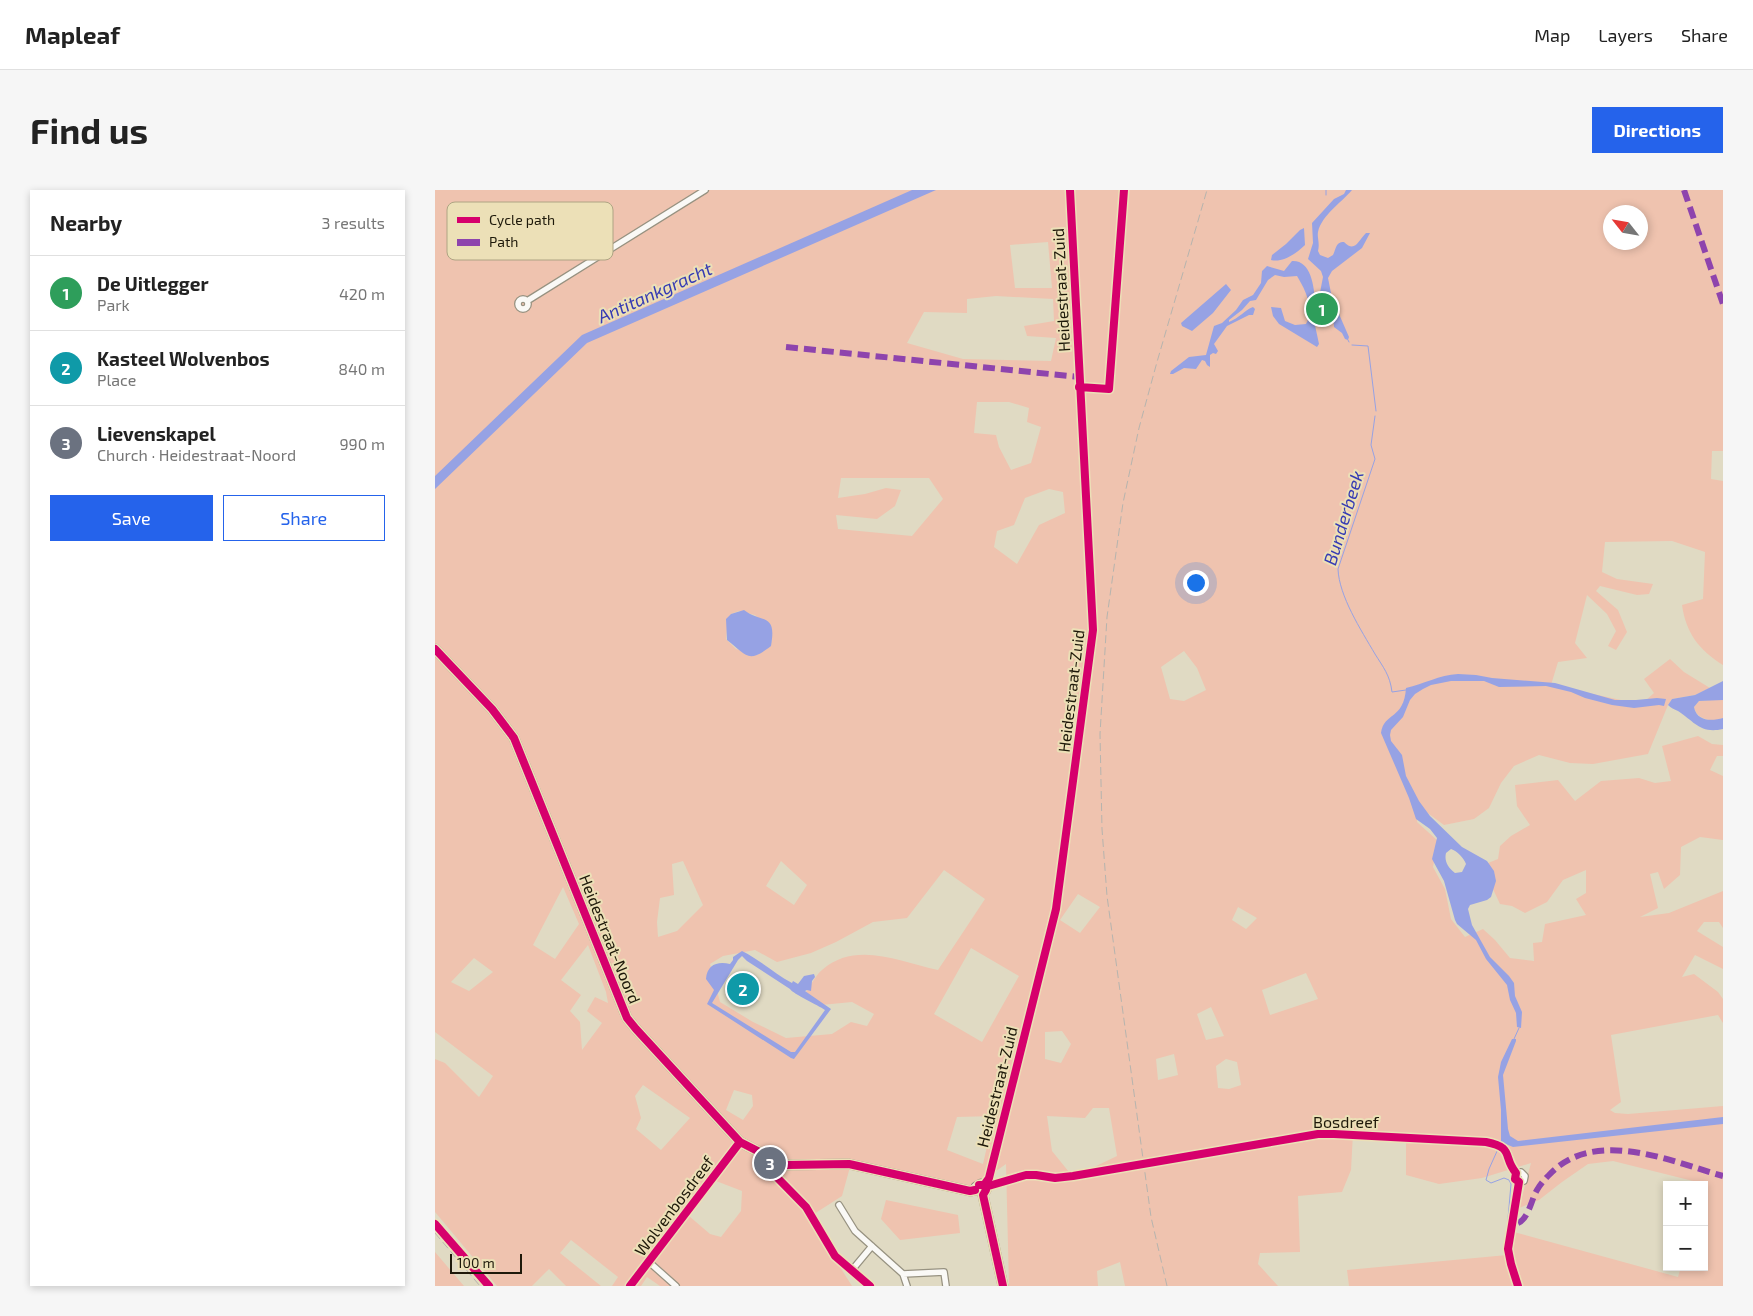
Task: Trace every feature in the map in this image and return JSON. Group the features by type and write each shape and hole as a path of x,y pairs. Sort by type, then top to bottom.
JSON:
{"street":[{"path":"613,247 705,190"},
{"name":"Heidestraat-Zuid","path":"982,1190 989,1178 1055,909 1093,630 1070,190"},
{"path":"527,301 593,260"},
{"name":"Heidestraat-Noord","path":"435,649 492,709 514,738 627,1018 740,1142 783,1164 849,1164 970,1192 982,1190"},
{"name":"Bosdreef","path":"982,1190 1025,1175 1036,1174 1055,1178 1073,1176 1277,1140 1329,1134 1486,1142 1496,1144 1506,1151 1516,1173 1521,1172 1525,1176 1524,1181 1519,1182 1508,1249 1518,1286"},
{"name":"Wolvenbosdreef","path":"631,1286 740,1142"},
{"path":"763,1164 806,1207 835,1256 870,1286"},
{"path":"982,1190 1003,1286"},
{"path":"839,1205 855,1230 903,1274 907,1286"},
{"path":"435,1224 489,1286"},
{"path":"852,1270 872,1246"},
{"path":"649,1262 676,1286"},
{"path":"903,1274 944,1272 947,1286"}],"shaded area":[{"path":"435,190 1723,190 1723,451 1712,451 1711,479 1723,481 1723,665 1707,653 1695,640 1687,624 1682,605 1703,599 1705,552 1672,541 1605,542 1602,572 1617,579 1653,584 1649,594 1637,595 1600,586 1596,591 1618,610 1627,632 1616,650 1608,646 1616,631 1607,614 1587,595 1575,643 1587,658 1558,662 1551,685 1621,700 1644,702 1654,693 1644,679 1670,659 1684,672 1710,688 1695,695 1672,699 1648,754 1593,764 1570,763 1539,755 1514,766 1501,783 1489,808 1474,819 1444,825 1418,806 1417,822 1438,841 1433,867 1445,889 1451,919 1465,937 1483,929 1510,958 1534,961 1533,943 1542,942 1545,924 1586,915 1576,899 1586,893 1586,870 1563,880 1547,902 1525,913 1512,906 1500,904 1492,887 1488,863 1498,859 1500,846 1511,836 1530,825 1517,806 1515,785 1558,780 1575,801 1601,781 1639,778 1655,783 1671,781 1662,746 1698,736 1712,744 1723,745 1723,756 1717,756 1710,770 1723,776 1723,840 1700,837 1681,847 1680,875 1664,889 1658,872 1650,874 1658,908 1640,917 1669,913 1723,891 1723,928 1719,922 1704,922 1697,931 1723,947 1723,969 1695,955 1682,977 1694,974 1718,992 1723,999 1723,1023 1718,1015 1611,1035 1621,1102 1610,1110 1615,1113 1628,1114 1723,1106 1723,1286 1349,1286 1347,1270 1507,1255 1514,1232 1678,1277 1680,1271 1708,1271 1708,1181 1693,1181 1613,1161 1588,1164 1539,1200 1519,1208 1531,1163 1482,1178 1439,1184 1406,1175 1406,1133 1353,1133 1351,1170 1342,1192 1298,1196 1300,1252 1260,1253 1258,1264 1278,1286 1125,1286 1120,1262 1097,1271 1098,1286 1009,1286 1006,1164 972,1188 850,1167 842,1196 814,1214 802,1198 799,1202 852,1286 660,1286 647,1277 641,1286 612,1286 618,1277 571,1240 560,1253 601,1286 566,1286 549,1269 532,1286 497,1286 435,1212 435,1059 445,1063 479,1097 493,1076 435,1032","holes":["1048,242 1052,288 1015,288 1010,245","996,296 1053,299 1054,321 1024,326 1027,336 1056,338 1051,361 963,359 907,343 924,312 967,313 967,299","977,402 1009,402 1029,408 1027,422 1041,427 1031,463 1011,470 999,447 996,435 974,433","841,478 929,478 943,499 912,536 838,529 836,515 877,519 895,506 901,490 886,488 865,494 838,498","1049,489 1063,492 1065,513 1039,525 1017,564 994,547 997,531 1014,525 1025,498","739,611 755,615 772,632 772,641 757,655 736,649 726,639 731,614","1184,651 1197,668 1206,690 1184,701 1170,699 1161,667","683,861 703,905 677,931 658,937 657,922 660,898 674,895 672,864","781,861 807,885 794,905 766,886","944,870 985,899 938,970 894,959 864,955 849,956 835,961 820,972 806,992 821,1005 852,1002 874,1014 867,1026 851,1022 832,1034 786,1038 753,1022 720,1002 710,964 723,956 755,950 777,962 811,953 873,922 907,918","563,887 579,924 555,959 533,945","1078,894 1100,907 1080,933 1060,920","1238,907 1257,918 1246,929 1232,920","588,945 606,992 608,1003 595,997 587,1011 602,1023 582,1050 580,1022 570,1011 581,995 561,980","971,948 1019,976 982,1042 934,1014","474,958 493,972 469,991 451,982","1306,973 1318,999 1270,1015 1262,990","1211,1007 1224,1036 1206,1040 1197,1014","1062,1031 1071,1044 1061,1063 1045,1059 1045,1032","1174,1054 1178,1075 1158,1080 1156,1059","1226,1059 1237,1062 1241,1085 1229,1089 1218,1088 1216,1066","643,1085 690,1118 661,1150 636,1129 641,1118 635,1096","734,1090 752,1095 753,1106 743,1120 726,1110","1093,1108 1109,1108 1117,1156 1090,1169 1069,1172 1052,1151 1047,1116 1085,1118","994,1116 983,1164 947,1150 957,1117","716,1181 742,1191 741,1211 721,1237 710,1234 689,1216"]},
{"path":"1723,700 1723,718 1712,721 1700,717 1696,713 1694,707 1699,701"},
{"path":"886,1200 958,1215 960,1233 900,1240 881,1219"},
{"path":"435,1252 464,1286 435,1286"}],"water":[{"name":"Antitankgracht","path":"912,190 936,190 587,343 435,489 435,476 582,335"},
{"path":"1346,190 1352,190 1323,220 1320,226 1318,232 1318,251 1320,255 1328,258 1333,255 1339,243 1344,242 1354,246 1366,233 1370,233 1362,248 1332,271 1328,278 1332,298 1349,337 1348,340 1334,327 1333,315 1324,305 1319,307 1313,316 1319,344 1317,347 1279,324 1273,316 1271,307 1281,308 1285,321 1295,325 1306,324 1310,312 1306,293 1297,276 1284,277 1275,275 1268,280 1256,300 1250,301 1229,320 1229,322 1253,307 1255,309 1253,315 1249,315 1227,326 1214,344 1218,351 1216,354 1210,355 1210,367 1202,360 1196,369 1184,368 1170,374 1171,371 1189,357 1206,355 1214,326 1222,323 1236,310 1243,300 1253,295 1261,283 1262,271 1267,266 1284,271 1292,261 1303,265 1310,275 1314,288 1315,301 1312,309 1317,308 1323,277 1321,271 1308,259 1313,243 1312,223 1334,199 1344,194"},
{"path":"1304,228 1305,245 1285,259 1271,260 1272,255"},
{"path":"1226,284 1231,290 1213,313 1192,331 1182,326 1181,323"},
{"path":"744,610 767,621 772,628 771,646 757,655 752,656 743,653 727,640 726,619 731,614"},
{"path":"1451,675 1476,675 1555,683 1615,700 1666,699 1664,706 1634,708 1612,705 1546,686 1499,687 1484,681 1451,681 1431,685 1415,694 1410,700 1403,717 1391,730 1391,741 1402,755 1406,776 1419,801 1430,816 1462,847 1487,861 1494,871 1496,881 1491,897 1470,905 1468,909 1472,925 1490,957 1514,983 1515,996 1522,1012 1521,1028 1517,1027 1516,1013 1510,1000 1507,985 1486,959 1476,940 1457,924 1455,920 1444,881 1432,859 1437,838 1430,829 1416,819 1381,733 1386,722 1402,706 1406,688","holes":["1451,849 1458,853 1466,864 1462,872 1455,873 1447,864 1446,853"]},
{"path":"1723,681 1723,700 1699,701 1694,707 1702,718 1714,720 1723,718 1723,729 1709,730 1698,726 1668,705 1672,699 1695,695"},
{"path":"742,951 792,983 793,981 798,984 804,976 814,974 815,977 812,981 811,991 805,991 831,1009 794,1059 707,1004 714,990 706,979 708,970 713,965 721,963 730,964 733,957","holes":["742,956 796,994 825,1010 795,1052 791,1052 712,1003 738,960"]},
{"path":"1512,1039 1516,1039 1516,1041 1503,1075 1508,1129 1510,1136 1518,1141 1723,1117 1723,1124 1513,1147 1501,1142 1498,1077 1501,1062"}],"waterway":[{"name":"Bunderbeek","path":"1326,190 1326,195"},
{"name":"Bunderbeek","path":"1352,345 1368,346 1376,411"},
{"name":"Bunderbeek","path":"1375,416 1371,445 1375,459 1338,569 1339,579 1346,601 1357,624 1386,672 1392,692 1406,690"},
{"name":"Bunderbeek","path":"1514,1039 1519,1028"},
{"name":"Bunderbeek","path":"1498,1149 1486,1180 1491,1183 1504,1178 1509,1180 1511,1184 1505,1253"}],"railway":[{"path":"1167,1286 1151,1217 1107,896 1102,829 1100,734 1107,617 1123,503 1139,428 1207,190"},
{"path":"435,1233 480,1286"}],"marked path":[{"path":"1684,190 1723,304"},
{"path":"786,347 1079,377"},
{"path":"1518,1223 1525,1217 1542,1182 1567,1161 1588,1153 1610,1150 1657,1156 1723,1176"}],"cycle path":[{"path":"984,1185 989,1178 1056,909 1093,630 1070,190"},
{"path":"1079,387 1109,389 1124,190"},
{"path":"435,649 492,709 514,738 627,1018 740,1142 787,1165 849,1164 970,1191 975,1190"},
{"path":"985,1187 1026,1175 1055,1178 1073,1176 1318,1134 1486,1142 1495,1144 1505,1150 1516,1173 1515,1179 1519,1182 1508,1249 1518,1286"},
{"path":"630,1286 740,1142"},
{"path":"761,1153 761,1161 806,1207 835,1256 870,1286"},
{"path":"979,1185 984,1185 986,1190 983,1195 1003,1286"},
{"path":"435,1224 489,1286"}],"place":[{"name":"De Uitlegger","path":"1322,309"},
{"name":"Kasteel Wolvenbos","path":"743,989"},
{"name":"Lievenskapel","path":"770,1163"}]}
